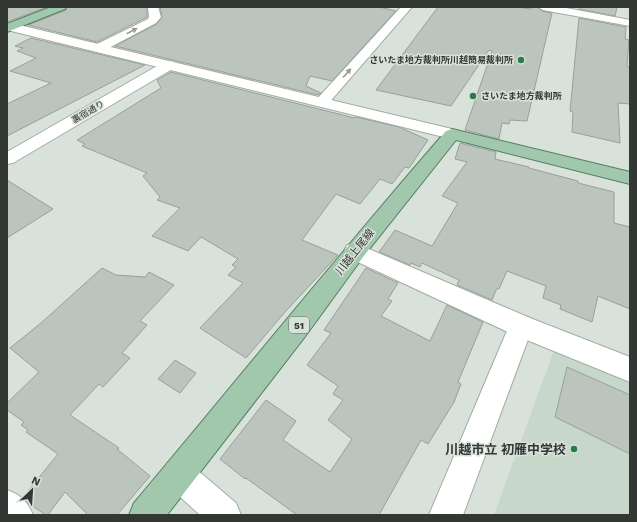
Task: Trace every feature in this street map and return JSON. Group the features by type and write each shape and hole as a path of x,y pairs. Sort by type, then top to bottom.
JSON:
{"main road":[{"path":"9,27 61,7"},
{"path":"452,134 630,178"},
{"name":"川越上尾線","path":"146,515 294,330 355,251 452,134"}],"street":[{"path":"99,48 152,21 155,14 153,7"},
{"path":"389,7 405,9"},
{"path":"543,7 630,23"},
{"path":"322,102 405,9"},
{"path":"9,27 452,134"},
{"name":"裏宿通り","path":"7,159 169,65"},
{"path":"355,251 520,326 630,370"},
{"path":"446,515 520,326"},
{"path":"178,474 224,515"},
{"path":"7,506 16,515"}],"shaded area":[{"name":"川越市立 初雁中学校","path":"554,350 630,383 630,515 494,515"}],"building":[{"path":"7,7 47,7 7,22"},
{"path":"67,7 147,7 147,17 97,42 28,25 66,10"},
{"path":"160,7 379,7 396,11 332,81 310,76 306,86 321,93 318,95 115,46 157,24 162,17"},
{"path":"438,7 517,7 531,9 532,7 537,7 542,11 552,13 527,121 510,120 509,124 502,123 499,139 465,130 492,51 489,50 451,106 376,90"},
{"path":"580,7 617,7 615,16 579,9"},
{"path":"579,18 626,27 625,39 629,40 627,65 630,69 630,104 618,103 620,143 572,132 573,112 570,111"},
{"path":"31,38 145,65 7,136 7,104 51,83 10,71 36,58 17,51 23,48 15,46"},
{"path":"171,72 355,118 399,127 428,140 409,168 405,167 392,184 380,179 360,204 336,194 302,240 338,255 285,312 246,358 200,328 243,283 228,275 236,267 232,265 238,259 201,237 188,251 152,236 180,208 157,200 160,197 143,176 147,173 82,146 85,144 77,140 161,88 157,80"},
{"path":"460,143 496,152 495,159 529,167 578,181 578,183 614,192 614,223 630,227 630,309 598,296 592,322 560,309 561,305 543,298 546,286 507,271 492,300 457,285 459,280 422,263 420,267 411,263 410,265 379,252 395,230 432,246 458,203 442,196 467,162 455,159"},
{"path":"7,180 53,209 7,238"},
{"path":"102,268 116,275 145,277 149,272 174,285 140,321 147,325 122,353 130,358 103,387 99,384 70,415 119,448 117,449 150,476 117,515 88,515 65,492 48,515 46,515 29,504 23,497 58,454 26,432 28,430 21,425 24,422 7,410 7,403 39,372 10,348 41,323"},
{"path":"366,268 398,283 388,299 392,301 381,316 430,341 447,305 483,322 458,382 461,384 454,402 428,444 421,440 379,515 297,515 246,478 245,479 220,459 266,400 296,421 283,440 330,472 352,439 328,420 343,400 333,394 338,386 307,365 331,333 324,330"},
{"path":"175,360 196,373 180,393 158,379"},
{"path":"567,367 630,395 630,454 555,417"}],"place":[{"name":"さいたま地方裁判所川越簡易裁判所","path":"521,60"},
{"name":"さいたま地方裁判所","path":"473,96"},
{"name":"川越市立 初雁中学校","path":"574,449"}]}
